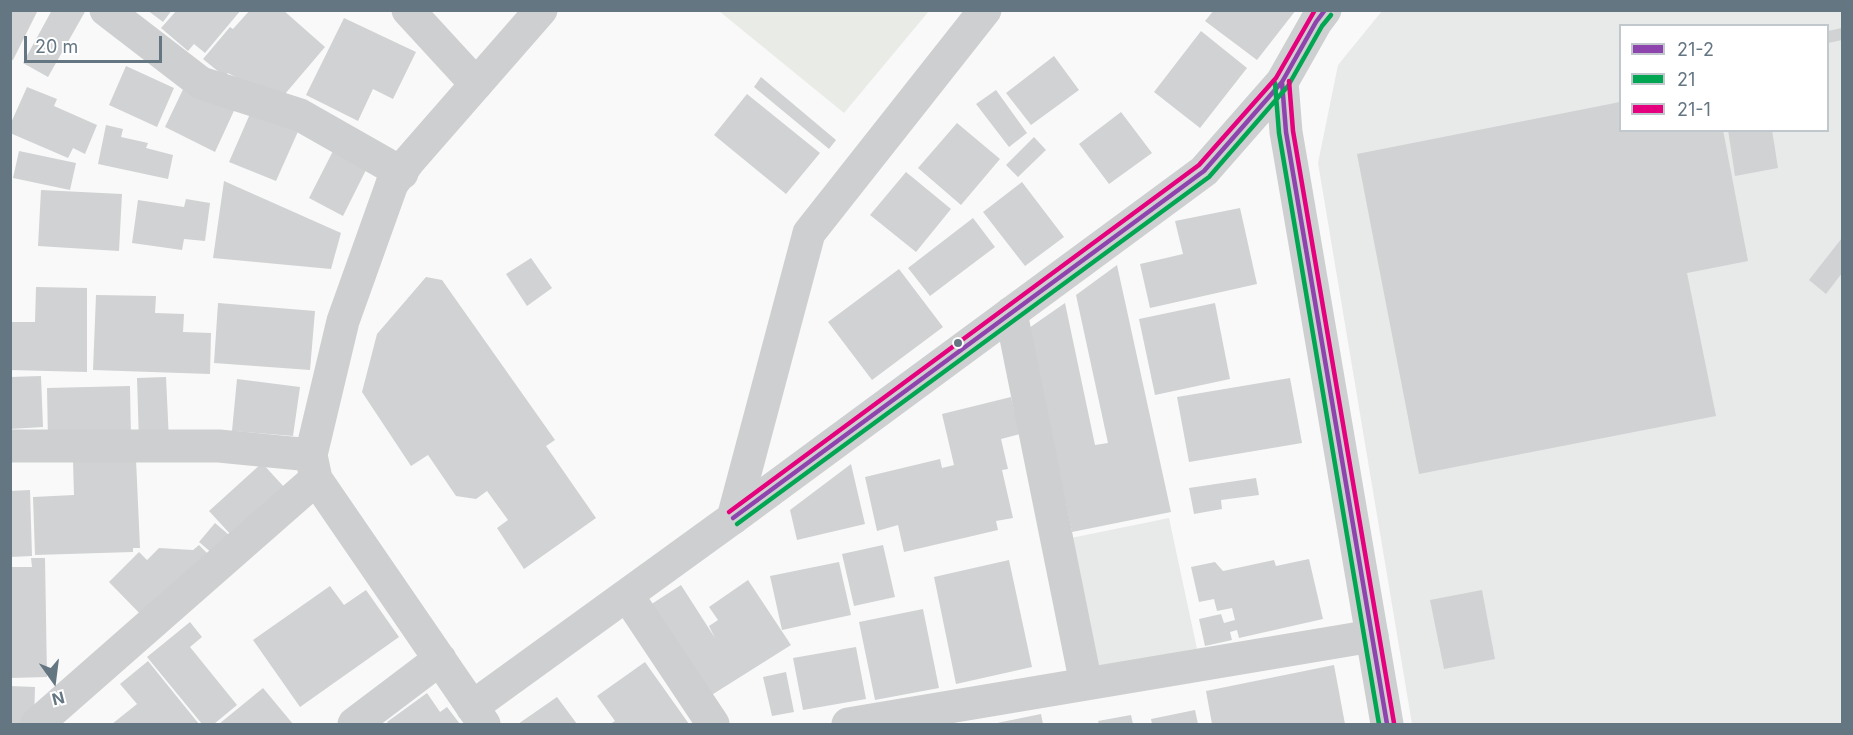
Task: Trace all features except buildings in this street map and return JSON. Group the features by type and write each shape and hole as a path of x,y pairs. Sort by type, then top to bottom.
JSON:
{"street":[{"path":"106,10 201,83 300,115 397,179"},
{"path":"408,10 476,84"},
{"path":"37,724 314,467 343,321 397,179 409,161 541,10"},
{"path":"733,518 809,233 984,10"},
{"path":"10,446 219,446 314,467 478,716 627,595 1204,171 1282,82 1325,10"},
{"path":"1282,82 1286,132 1387,724"},
{"path":"1011,313 1086,684"},
{"path":"627,595 713,724"},
{"path":"849,724 1372,636"},
{"path":"354,724 440,659"}],"shaded area":[{"path":"719,11 929,11 844,113"},
{"path":"1382,11 1842,11 1842,724 1412,724 1318,163 1338,65"},
{"path":"1169,518 1197,649 1099,667 1071,538"}],"transit line":[{"name":"21-1","path":"729,512 1199,165 1276,78 1315,10"},
{"name":"21-2","path":"733,518 1204,171 1282,82 1325,10"},
{"name":"21","path":"737,524 1209,177 1288,86 1322,26 1331,15"},
{"name":"21-1","path":"1289,81 1293,131 1394,723"},
{"name":"21-2","path":"1282,82 1286,132 1387,724"},
{"name":"21","path":"1275,83 1279,133 1379,724"}]}
